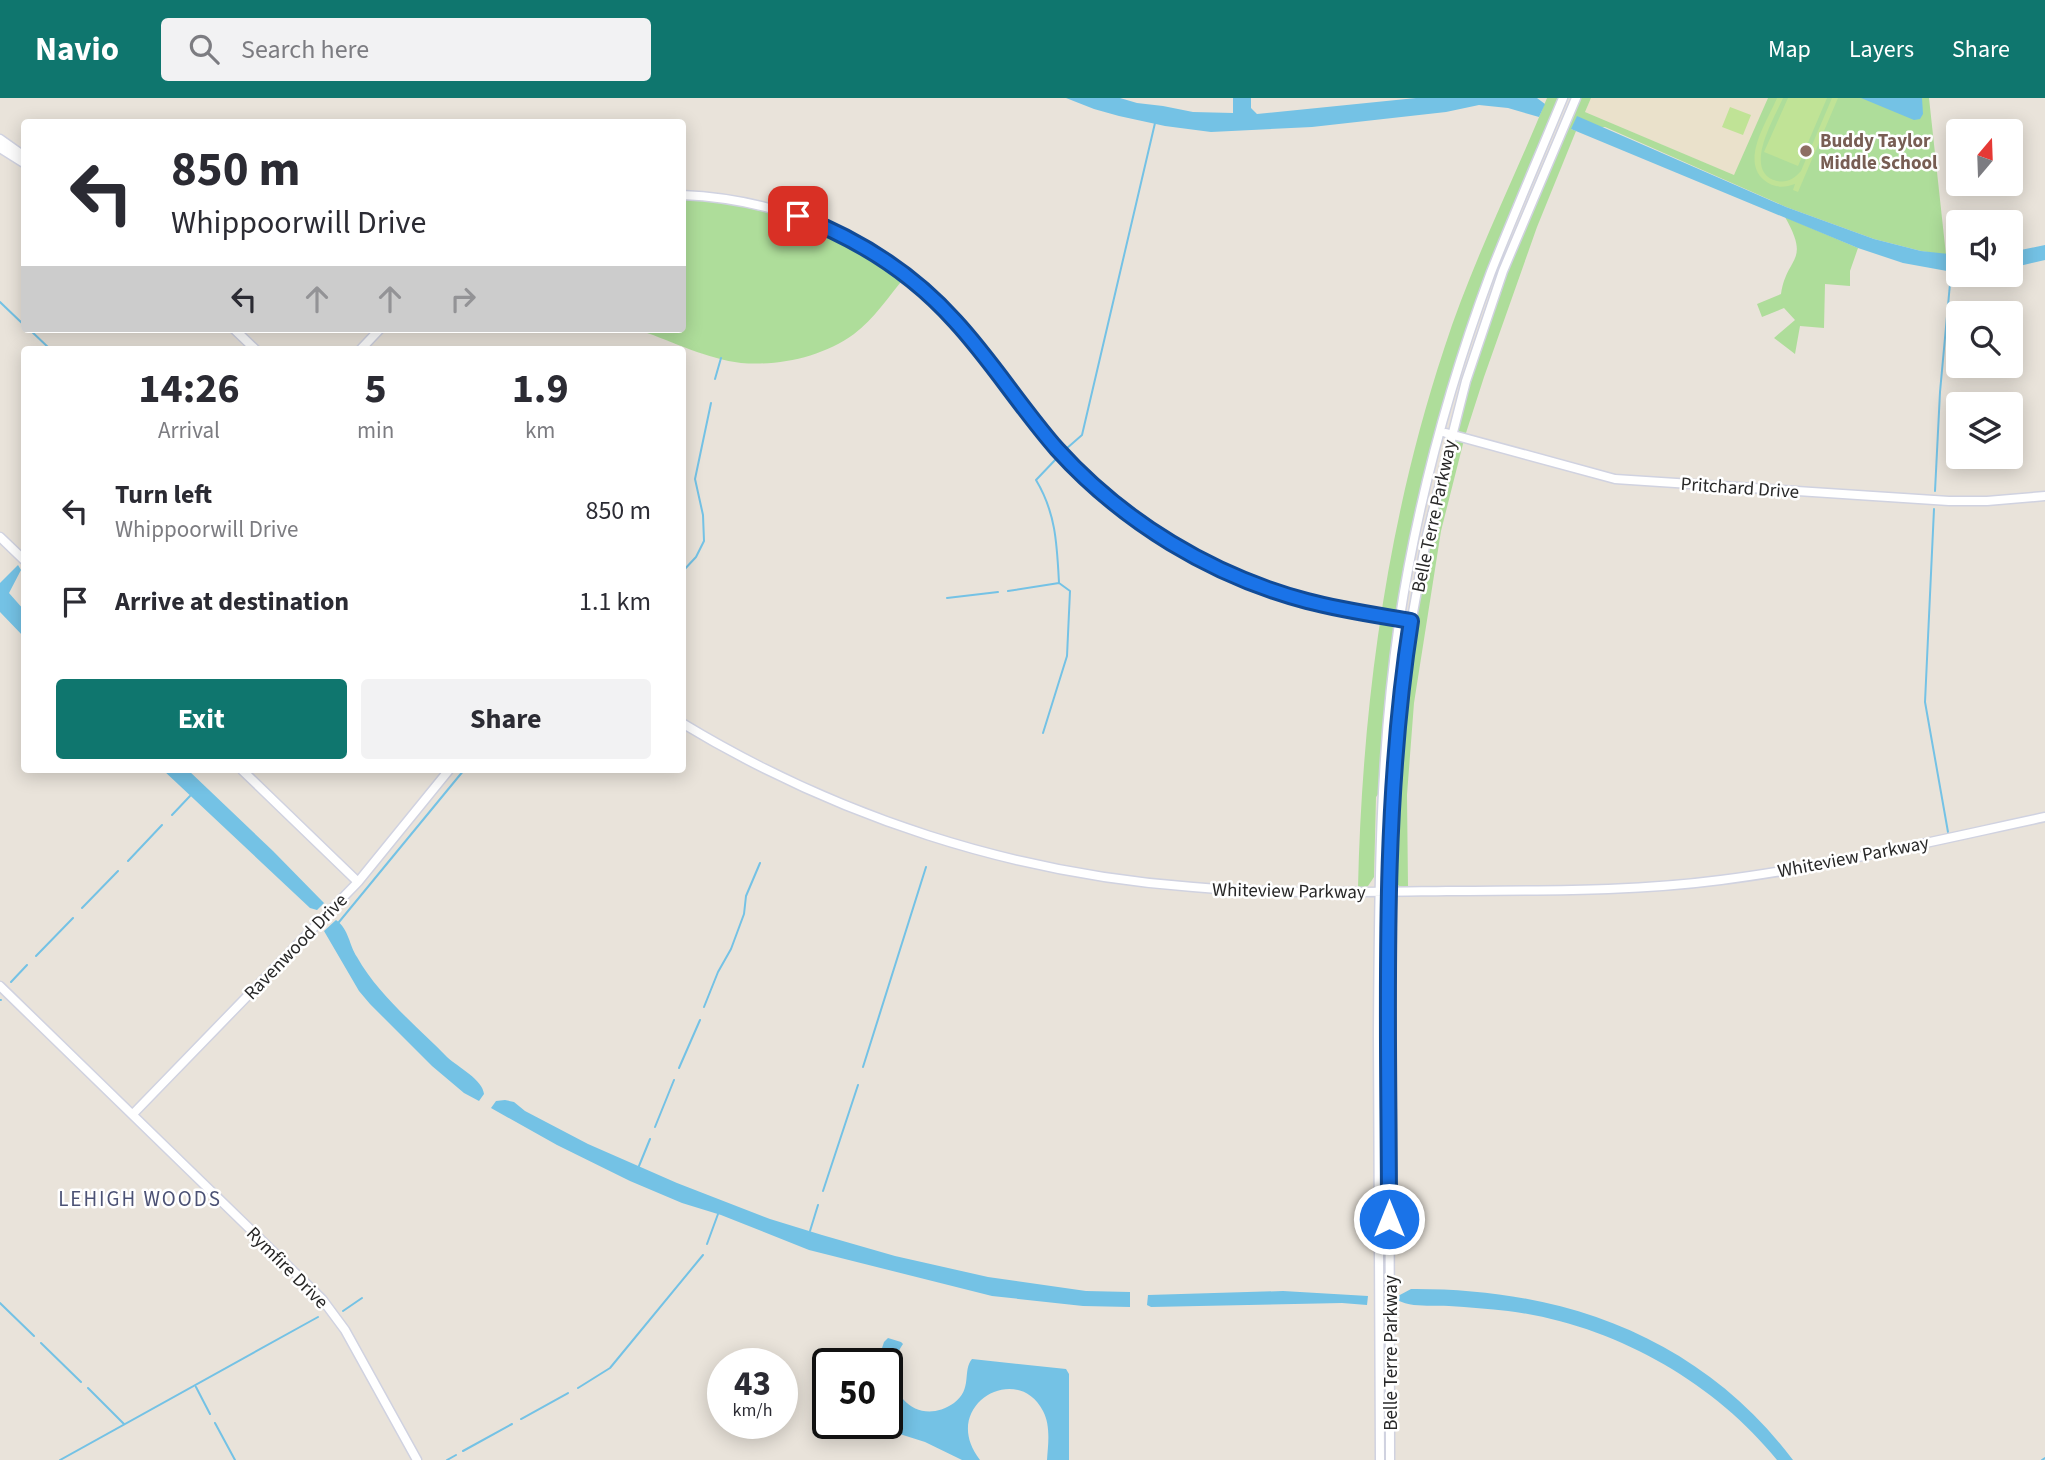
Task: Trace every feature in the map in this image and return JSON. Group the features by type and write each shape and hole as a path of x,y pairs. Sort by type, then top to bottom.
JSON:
{"street":[{"name":"Belle Terre Parkway","path":"1380,1460 1381,792 1387,717 1400,619 1424,494 1464,353 1491,275 1563,98"},
{"name":"Belle Terre Parkway","path":"1390,1460 1389,891 1396,740 1411,621 1427,535 1451,435 1484,325 1503,271 1576,98"},
{"path":"0,139 21,154"},
{"path":"0,148 21,161"},
{"path":"686,195 732,200 790,214 834,231 891,264 956,322 1051,442 1074,466 1129,514 1181,549 1238,577 1283,594 1331,607 1411,621"},
{"path":"238,333 253,346"},
{"path":"364,346 376,333"},
{"name":"Pritchard Drive","path":"1440,432 1615,478 1949,501 2045,496"},
{"path":"0,537 21,557"},
{"name":"Whiteview Parkway","path":"686,725 766,769 838,802 910,829 1010,858 1095,875 1180,886 1260,891 1389,891 1613,889 1693,884 1802,867 2045,817"},
{"path":"245,773 358,882"},
{"name":"Ravenwood Drive","path":"133,1114 358,882 447,773"},
{"name":"Rymfire Drive","path":"0,986 322,1299 345,1330 416,1460"}],"shaded area":[{"name":"Buddy Taylor Middle School","path":"1591,98 1929,98 1811,208 1585,112"}],"green space":[{"path":"1547,98 1561,98 1490,268 1409,553 1379,793 1376,797 1374,877 1368,886 1358,888 1365,751 1372,683 1381,615 1407,480 1424,414 1455,317"},
{"name":"Buddy Taylor Middle School","path":"1578,98 1591,98 1585,112 1734,175 1768,98 1929,98 1946,255 1874,239 1786,207 1605,127 1571,129 1576,131 1537,227 1484,377 1465,436 1441,531 1414,703 1407,795 1408,887 1401,886 1393,879 1398,760 1410,642 1431,524 1460,409 1500,291"},
{"path":"1777,98 1783,98 1768,130 1761,156 1762,167 1767,176 1784,181 1790,180 1801,171 1832,98 1838,98 1798,192 1793,190 1795,184 1771,185 1757,172 1755,151"},
{"path":"1788,98 1827,98 1798,166 1764,152"},
{"path":"1730,107 1751,115 1743,135 1722,127"},
{"path":"686,198 744,206 799,222 878,260 905,277 875,314 854,334 814,354 756,364 716,358 647,333 686,333"},
{"path":"1785,217 1858,248 1850,271 1850,286 1825,284 1824,328 1800,326 1795,354 1774,338 1795,320 1784,308 1762,317 1757,304 1781,294 1795,258 1796,243"}],"water":[{"path":"1066,98 1120,98 1193,112 1233,113 1233,98 1251,98 1251,108 1257,114 1416,98 1537,98 1545,104 1539,117 1508,108 1479,105 1446,112 1312,127 1211,132 1119,116"},
{"path":"1861,98 1922,98 1923,114 1920,119 1914,120"},
{"path":"1577,116 1786,207 1874,239 1921,251 1946,254 1946,271 1903,263 1858,248 1571,129"},
{"path":"2045,245 2045,260 2023,265 2023,250"},
{"path":"18,565 21,570 9,593 21,607 21,634 0,612 0,583"},
{"path":"166,773 191,773 324,903 317,910 310,908"},
{"path":"336,920 344,928 366,971 387,998 483,1089 484,1094 479,1101 464,1093 432,1066 359,991 324,931"},
{"path":"496,1101 514,1102 525,1111 588,1144 677,1183 770,1219 895,1256 988,1277 1086,1291 1130,1292 1130,1307 1083,1306 992,1296 809,1250 721,1215 682,1203 557,1145 491,1108"},
{"path":"1411,1289 1467,1291 1521,1298 1573,1310 1623,1328 1671,1351 1715,1381 1756,1417 1793,1460 1777,1460 1751,1431 1690,1381 1657,1360 1621,1343 1546,1318 1508,1311 1416,1305 1397,1300 1398,1296"},
{"path":"1283,1291 1368,1296 1367,1305 1147,1305 1148,1295"},
{"path":"888,1338 903,1344 901,1348 882,1348"},
{"path":"972,1359 1066,1369 1069,1374 1069,1460 1047,1460 1046,1417 1031,1396 1016,1390 1001,1390 986,1396 975,1407 968,1422 970,1440 980,1460 962,1460 925,1442 903,1435 903,1399 913,1407 925,1411 939,1410 954,1403 963,1392"}],"waterway":[{"path":"1066,449 1082,435 1155,123"},
{"path":"1935,491 1940,392 1950,287"},
{"path":"0,302 21,322"},
{"path":"33,333 47,346"},
{"path":"715,379 721,358"},
{"path":"686,568 696,557 704,541 703,515 695,479 711,403"},
{"path":"1043,733 1067,656 1070,591 1059,583 1052,517 1036,480 1057,458"},
{"path":"1934,509 1925,702 1948,832"},
{"path":"1008,591 1059,583"},
{"path":"947,598 998,592"},
{"path":"339,922 462,773"},
{"path":"172,815 190,796"},
{"path":"128,861 162,825"},
{"path":"704,1007 731,949 744,914 746,896 760,863"},
{"path":"863,1067 926,867"},
{"path":"82,908 118,871"},
{"path":"36,956 73,918"},
{"path":"11,982 27,965"},
{"path":"679,1068 700,1020"},
{"path":"655,1127 674,1080"},
{"path":"823,1191 858,1085"},
{"path":"639,1166 650,1139"},
{"path":"810,1231 818,1205"},
{"path":"707,1244 718,1214"},
{"path":"578,1388 610,1368 703,1255"},
{"path":"343,1311 362,1298"},
{"path":"0,1303 34,1336"},
{"path":"60,1460 318,1317"},
{"path":"41,1343 81,1382"},
{"path":"196,1387 210,1414"},
{"path":"88,1388 124,1424"},
{"path":"521,1419 568,1393"},
{"path":"215,1423 235,1460"},
{"path":"463,1451 512,1424"},
{"path":"447,1460 456,1455"}],"place":[{"name":"Buddy Taylor Middle School","path":"1806,151"}],"district":[{"name":"LEHIGH WOODS","path":"140,1199"}],"route":[{"path":"798,216 871,251 923,290 965,332 1064,456 1107,497 1158,534 1209,564 1266,588 1331,607 1411,621 1394,762 1391,825 1389,1219"}]}
